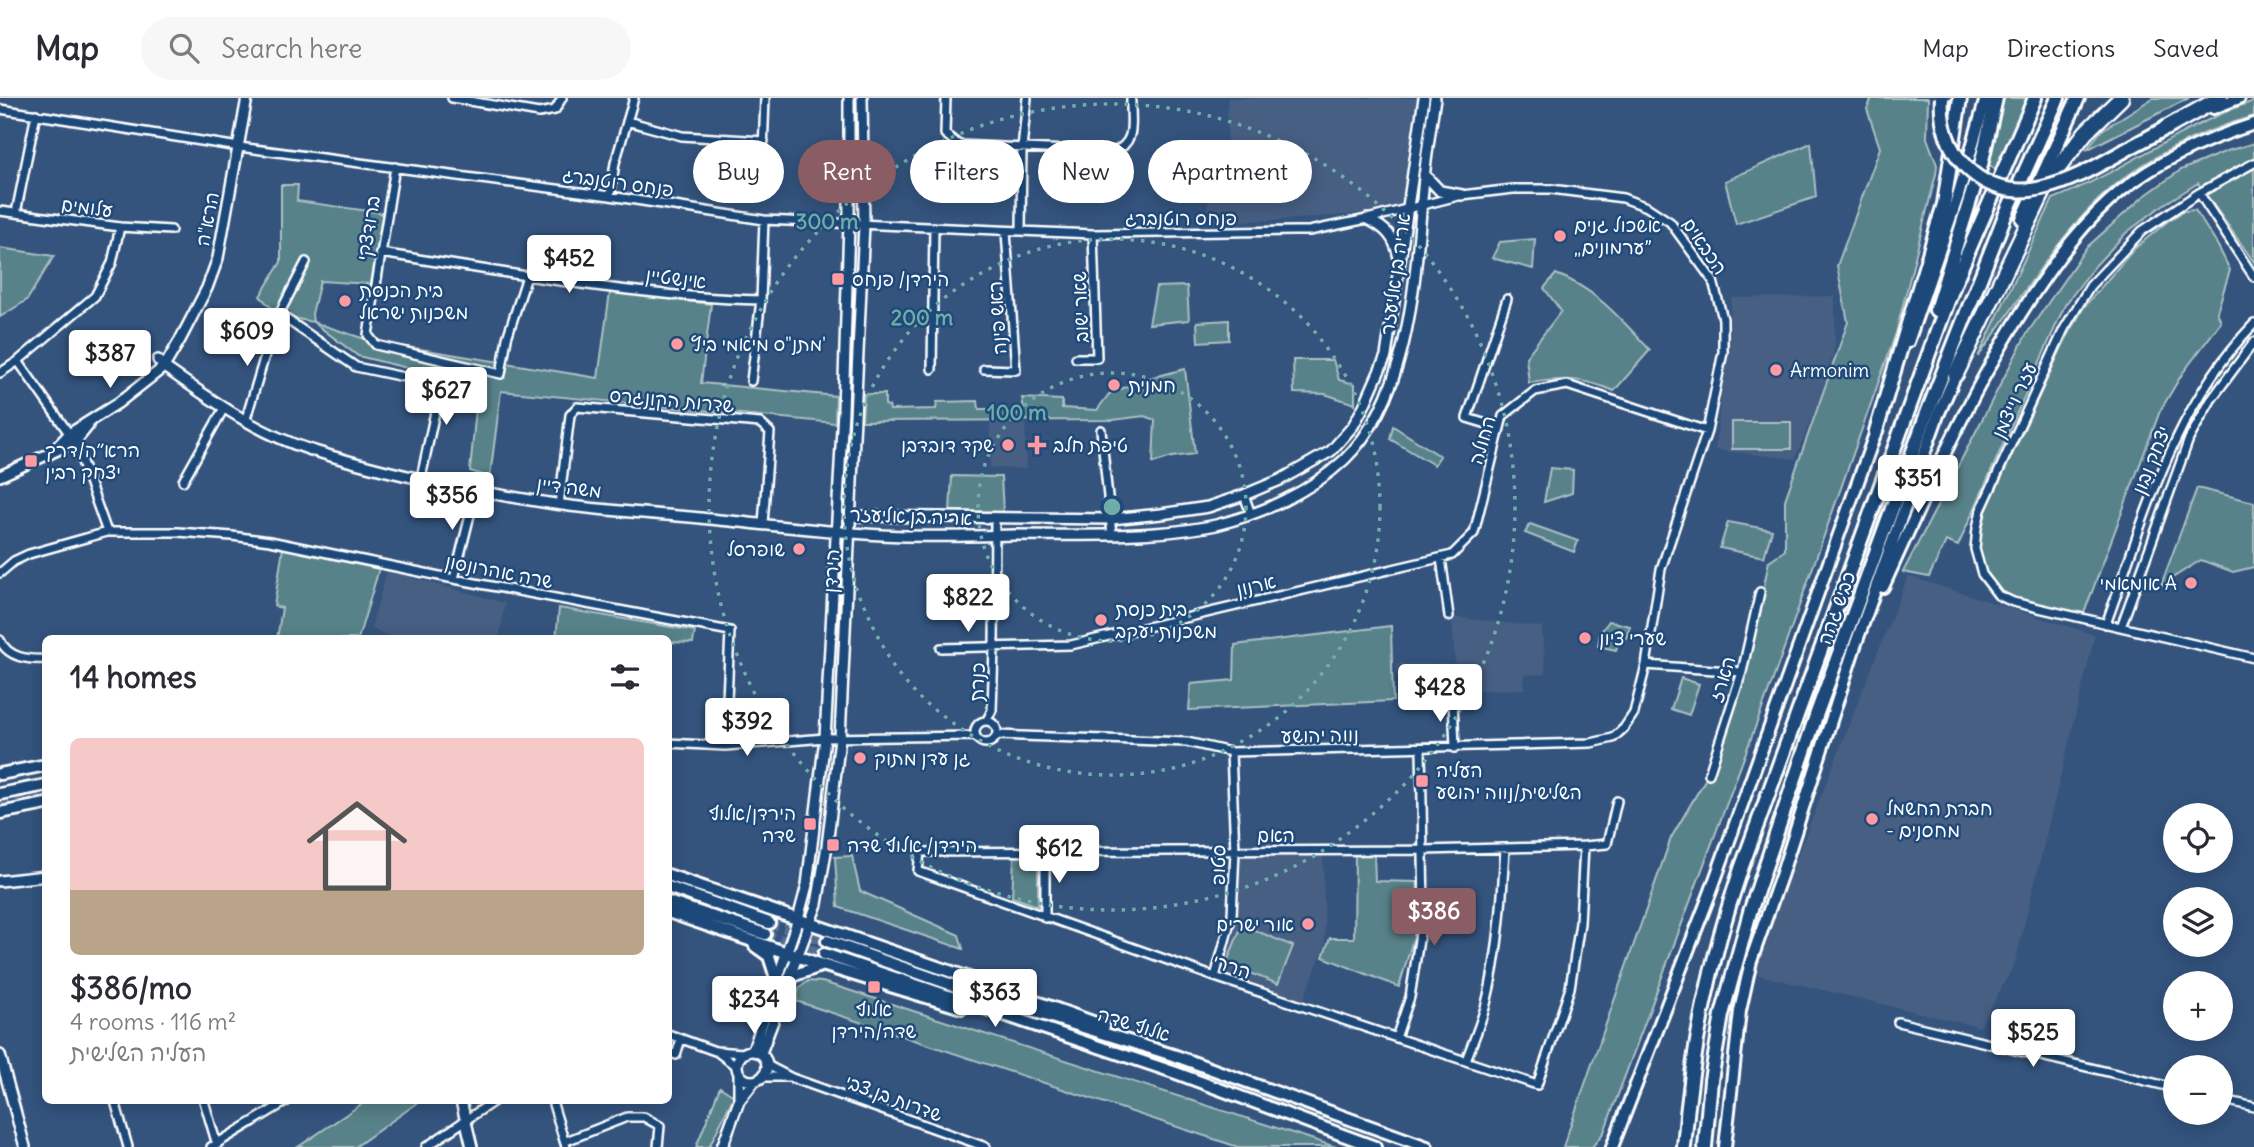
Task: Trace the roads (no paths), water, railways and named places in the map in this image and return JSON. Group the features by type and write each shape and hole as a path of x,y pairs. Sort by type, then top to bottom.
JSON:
{"highway":[{"path":"1942,98 1944,128 1958,157 1982,180 2009,190 2036,191 2054,186 2220,98"},
{"path":"1876,431 1944,204 1959,98"},
{"path":"1892,454 1971,198 1996,98"},
{"name":"כביש גהה","path":"1684,1147 1690,1078 1701,1010 1721,930 1754,831 1955,282 2035,98"},
{"name":"כביש גהה","path":"1706,1147 1711,1080 1722,1015 1749,912 1817,713 1926,415 2004,218 2059,98"},
{"path":"1955,374 2078,98"},
{"path":"1955,374 2049,180 2086,132 2122,98"}],"main road":[{"path":"1612,1147 1711,891 1876,431 1952,215 1986,98"},
{"path":"2166,128 2239,98"},
{"path":"1855,646 1969,401 2002,342 2060,255 2104,206 2145,174 2202,142 2254,124"},
{"path":"1725,1147 1740,1012 1751,961 1855,646 1955,374"},
{"path":"0,774 42,766"},
{"path":"0,794 42,786"},
{"path":"0,813 42,805"},
{"path":"672,876 1064,1011 1214,1070"},
{"path":"672,888 769,923"},
{"path":"672,903 765,934"},
{"path":"672,913 792,955 823,960 1176,1073 1375,1147"},
{"path":"744,939 769,956 781,983 823,960"},
{"name":"אלוף שדה","path":"827,942 1214,1070 1427,1147"}],"street":[{"name":"הרא\"ה","path":"0,476 50,454 72,438 144,381 180,340 207,288 218,257 247,98"},
{"path":"452,98 539,113 555,110 562,98"},
{"path":"610,196 615,163 634,98"},
{"path":"764,140 765,98"},
{"name":"הירדן","path":"792,955 810,872 825,738 838,531 849,223 849,98"},
{"name":"הירדן","path":"792,955 817,904 840,738 864,224 862,98"},
{"path":"946,98 944,134 950,140"},
{"path":"1023,140 1027,98"},
{"path":"1024,149 1113,152 1125,148 1130,139 1131,98"},
{"name":"אריה בן אליעזר","path":"838,531 851,516 1111,519 1208,507 1280,480 1331,451 1353,426 1374,389 1386,356 1424,98"},
{"name":"אריה בן אליעזר","path":"838,531 995,536 1112,535 1214,525 1251,514 1288,498 1319,480 1344,460 1367,434 1385,398 1399,360 1408,321 1435,98"},
{"name":"פנחס רוטנברג","path":"0,109 239,147 610,196 764,220 1006,232 1021,230 1093,234 1228,234 1309,231 1408,209"},
{"path":"16,214 36,114"},
{"path":"627,121 682,136 748,140"},
{"name":"עזר וייצמן","path":"2254,163 2199,193 2142,231 2090,286 2058,341 1981,510 1975,549 1989,585 1998,595 2012,602 2254,658"},
{"name":"ברודצקי","path":"395,167 368,335 376,345 501,374 507,338 527,276"},
{"path":"1424,174 1440,191 1462,195"},
{"name":"הכבאים","path":"1408,209 1462,195 1513,189 1551,189 1623,198 1647,207 1670,222 1713,281 1723,319 1723,352 1707,431"},
{"path":"2199,193 2254,277"},
{"path":"1021,203 1021,230"},
{"name":"עלומים","path":"0,211 120,227 171,230"},
{"path":"1367,219 1390,233 1396,244 1400,264"},
{"path":"751,381 761,300 764,220"},
{"path":"0,373 95,296 112,263 120,227"},
{"path":"932,369 934,228"},
{"name":"ראש פינה","path":"984,369 1016,370 1006,232"},
{"name":"שאר ישוב","path":"1076,358 1097,358 1093,234"},
{"name":"אינשטיין","path":"380,253 527,276 710,299 761,300"},
{"path":"246,422 275,322 306,261"},
{"path":"1500,428 1466,418 1507,299"},
{"path":"275,322 286,319 356,367 437,384 440,388 421,478"},
{"name":"יצחק נבון","path":"2106,624 2182,423 2208,380 2254,324"},
{"name":"יצחק נבון","path":"2120,627 2189,439 2211,400 2254,342"},
{"path":"18,361 72,438 107,533"},
{"name":"משה דיין","path":"161,364 224,408 277,438 313,451 421,478 476,491 559,505 838,531"},
{"name":"החולה","path":"1452,555 1474,533 1503,416 1535,391 1567,386 1707,431"},
{"name":"שדרות הקונגרס","path":"559,505 570,415 577,407 760,423 770,432 764,524"},
{"path":"183,481 224,408"},
{"path":"1101,430 1112,535"},
{"name":"נווה יהושע","path":"997,735 1187,742 1231,752 1455,748 1591,743 1614,738 1634,713 1646,665 1661,569 1707,431"},
{"path":"454,579 476,491"},
{"path":"1244,495 1251,514"},
{"name":"כנרת","path":"987,720 992,710 995,519"},
{"name":"שרה אהרונסון","path":"0,573 14,561 29,554 107,533 178,532 232,536 270,541 730,631 725,746"},
{"name":"ארנון","path":"942,648 1071,645 1452,555"},
{"path":"1441,558 1449,616"},
{"name":"הארז","path":"1709,774 1742,672 1760,592"},
{"path":"0,640 15,656 29,660 42,659"},
{"path":"1646,665 1742,672"},
{"path":"1453,699 1455,748"},
{"path":"672,743 725,746 825,738 975,736 986,743 997,735 996,727 987,720 976,724 975,736"},
{"path":"1396,1038 1410,997 1424,908 1421,749"},
{"name":"סטופ","path":"1215,977 1232,915 1235,851 1231,752"},
{"name":"האם","path":"918,871 920,852 1423,850 1607,844 1617,801"},
{"name":"הררי","path":"918,871 1215,977 1537,1085 1570,988 1580,923 1584,846"},
{"path":"1466,1060 1486,1007 1497,956 1505,848"},
{"path":"1045,852 1045,918"},
{"path":"0,881 42,876"},
{"path":"739,1101 738,1059 753,1052 792,955"},
{"path":"1898,1022 2163,1085"},
{"path":"672,1036 715,1051 753,1052 767,1065 759,1079 739,1101 722,1147"},
{"path":"672,1054 676,1055 681,1039"},
{"path":"715,1051 738,1070 744,1079 759,1079"},
{"path":"0,1055 25,1147"},
{"name":"שדרות בן צבי","path":"767,1065 792,1078 986,1147"},
{"name":"שדרות בן צבי","path":"759,1079 792,1078"},
{"path":"2233,1102 2254,1107"},
{"path":"116,1104 128,1147"},
{"path":"205,1104 214,1146 282,1104"},
{"path":"462,1104 472,1147"},
{"path":"426,1147 489,1104"},
{"path":"553,1104 566,1144 627,1117 645,1117 660,1126 658,1147"}],"tunnel":[{"path":"0,803 42,796"},
{"path":"769,923 827,941"},
{"path":"765,934 824,954"}],"place":[{"name":"אשכול גנים „ערמונים”","path":"1560,236"},
{"name":"הירדן/ פנחס","path":"838,279"},
{"name":"בית הכנסת משכנות ישראל","path":"345,301"},
{"name":"מתנ\"ס מיאמי ביץ'","path":"677,344"},
{"name":"Armonim","path":"1776,370"},
{"name":"חמנית","path":"1114,385"},
{"name":"שקד דובדבן","path":"1008,445"},
{"name":"טיפת חלב","path":"1037,445"},
{"name":"הרא״ה/דרך יצחק רבין","path":"31,461"},
{"name":"שופרסל","path":"799,549"},
{"name":"אומאמי A","path":"2191,583"},
{"name":"בית כנסת משכנות יעקב","path":"1101,620"},
{"name":"שערי ציון","path":"1585,638"},
{"name":"גן עדן מתוק","path":"860,758"},
{"name":"העליה השלישית/נווה יהושע","path":"1422,781"},
{"name":"חברת החשמל - מחסנים","path":"1872,819"},
{"name":"הירדן/אלוף שדה","path":"810,824"},
{"name":"הירדן/ אלוף שדה","path":"833,845"},
{"name":"אור ישרים","path":"1308,924"},
{"name":"אלוף שדה/הירדן","path":"874,987"}]}
